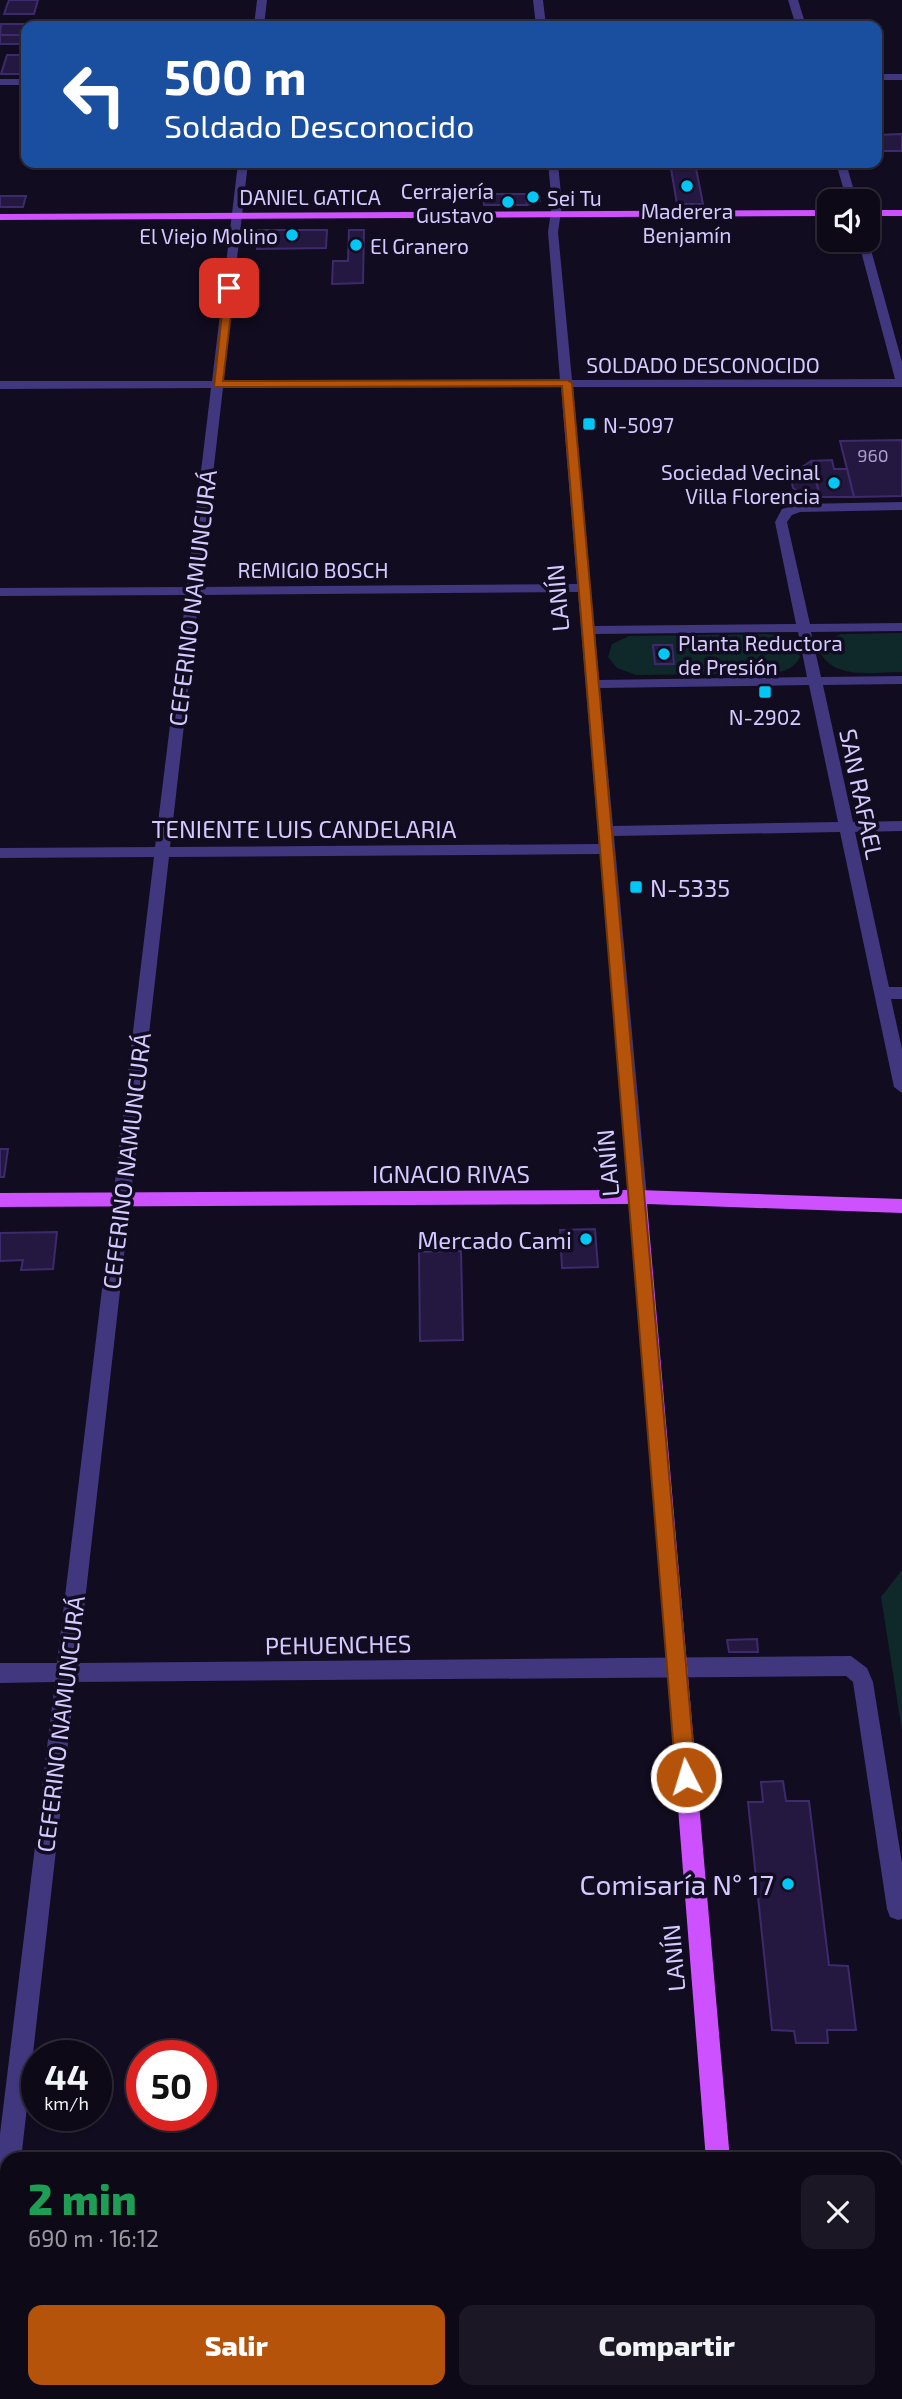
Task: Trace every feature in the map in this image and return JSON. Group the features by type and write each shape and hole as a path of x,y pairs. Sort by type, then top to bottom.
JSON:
{"main road":[{"name":"DANIEL GATICA","path":"0,217 817,213"},
{"path":"880,213 902,213"},
{"name":"IGNACIO RIVAS","path":"0,1200 638,1197 902,1206"},
{"name":"LANÍN","path":"638,1197 717,2152"}],"street":[{"path":"260,21 262,0"},
{"path":"538,0 540,21"},
{"path":"793,0 799,21"},
{"path":"882,77 902,77"},
{"path":"0,82 21,82"},
{"name":"CEFERINO NAMUNCURÁ","path":"10,2152 242,168"},
{"name":"LANÍN","path":"553,168 556,215 553,232 638,1197"},
{"path":"842,168 849,189"},
{"path":"866,252 902,383"},
{"name":"SOLDADO DESCONOCIDO","path":"0,385 902,383"},
{"name":"SAN RAFAEL","path":"902,506 807,507 787,512 782,517 781,526 902,1087"},
{"name":"REMIGIO BOSCH","path":"0,592 584,588"},
{"path":"588,630 902,627"},
{"path":"593,684 902,680"},
{"path":"606,831 902,826"},
{"name":"TENIENTE LUIS CANDELARIA","path":"0,853 607,849"},
{"path":"882,993 902,993"},
{"name":"PEHUENCHES","path":"0,1674 839,1664 856,1670 863,1682 898,1909"}],"green space":[{"path":"902,633 902,672 846,671 836,668 821,654 824,641 841,634"},
{"path":"777,635 795,644 800,657 795,664 774,673 636,675 617,668 608,657 612,644 629,636"},
{"path":"902,1570 902,1731 881,1597"}],"building":[{"path":"9,0 38,0 34,14 4,14"},
{"path":"1,24 21,24 21,35 0,35"},
{"path":"0,35 21,35 21,44 0,44"},
{"path":"7,55 21,55 21,74 1,74"},
{"path":"902,134 902,151 882,151 882,135"},
{"name":"Maderera Benjamín","path":"671,168 696,168 703,204 677,204"},
{"path":"483,194 526,194 527,205 484,205"},
{"name":"Sei Tu","path":"526,194 539,194 540,201 527,205"},
{"path":"0,196 26,196 23,207 0,207"},
{"path":"258,230 327,230 326,248 257,249"},
{"name":"El Granero","path":"349,230 364,230 363,283 332,284 333,261 348,261"},
{"path":"902,440 902,496 854,497 840,441"},
{"name":"Sociedad Vecinal Villa Florencia","path":"832,460 834,469 847,469 854,497 820,497 811,461"},
{"path":"811,461 820,497 807,497 793,488 790,475"},
{"name":"Planta Reductora de Presión","path":"653,645 672,645 674,664 655,664"},
{"path":"0,1149 8,1149 4,1177 0,1177"},
{"path":"595,1229 598,1267 562,1268 560,1230"},
{"path":"57,1232 53,1269 21,1270 23,1260 0,1261 0,1233"},
{"path":"461,1251 463,1340 420,1341 419,1252"},
{"path":"757,1639 758,1652 729,1652 727,1640"},
{"name":"Comisaría N° 17","path":"783,1781 786,1801 809,1801 829,1965 848,1966 856,2030 827,2030 828,2043 796,2043 794,2031 772,2030 748,1802 763,1802 761,1782"}],"place":[{"name":"Maderera Benjamín","path":"687,186"},
{"name":"Sei Tu","path":"533,197"},
{"name":"Cerrajería Gustavo","path":"508,202"},
{"name":"El Viejo Molino","path":"292,235"},
{"name":"El Granero","path":"356,245"},
{"name":"N-5097","path":"589,424"},
{"name":"Sociedad Vecinal Villa Florencia","path":"834,483"},
{"name":"Planta Reductora de Presión","path":"664,654"},
{"name":"N-2902","path":"765,692"},
{"name":"N-5335","path":"636,887"},
{"name":"Mercado Cami","path":"586,1239"},
{"name":"Comisaría N° 17","path":"788,1884"}],"route":[{"path":"229,288 217,384 567,383 686,1777"}]}
